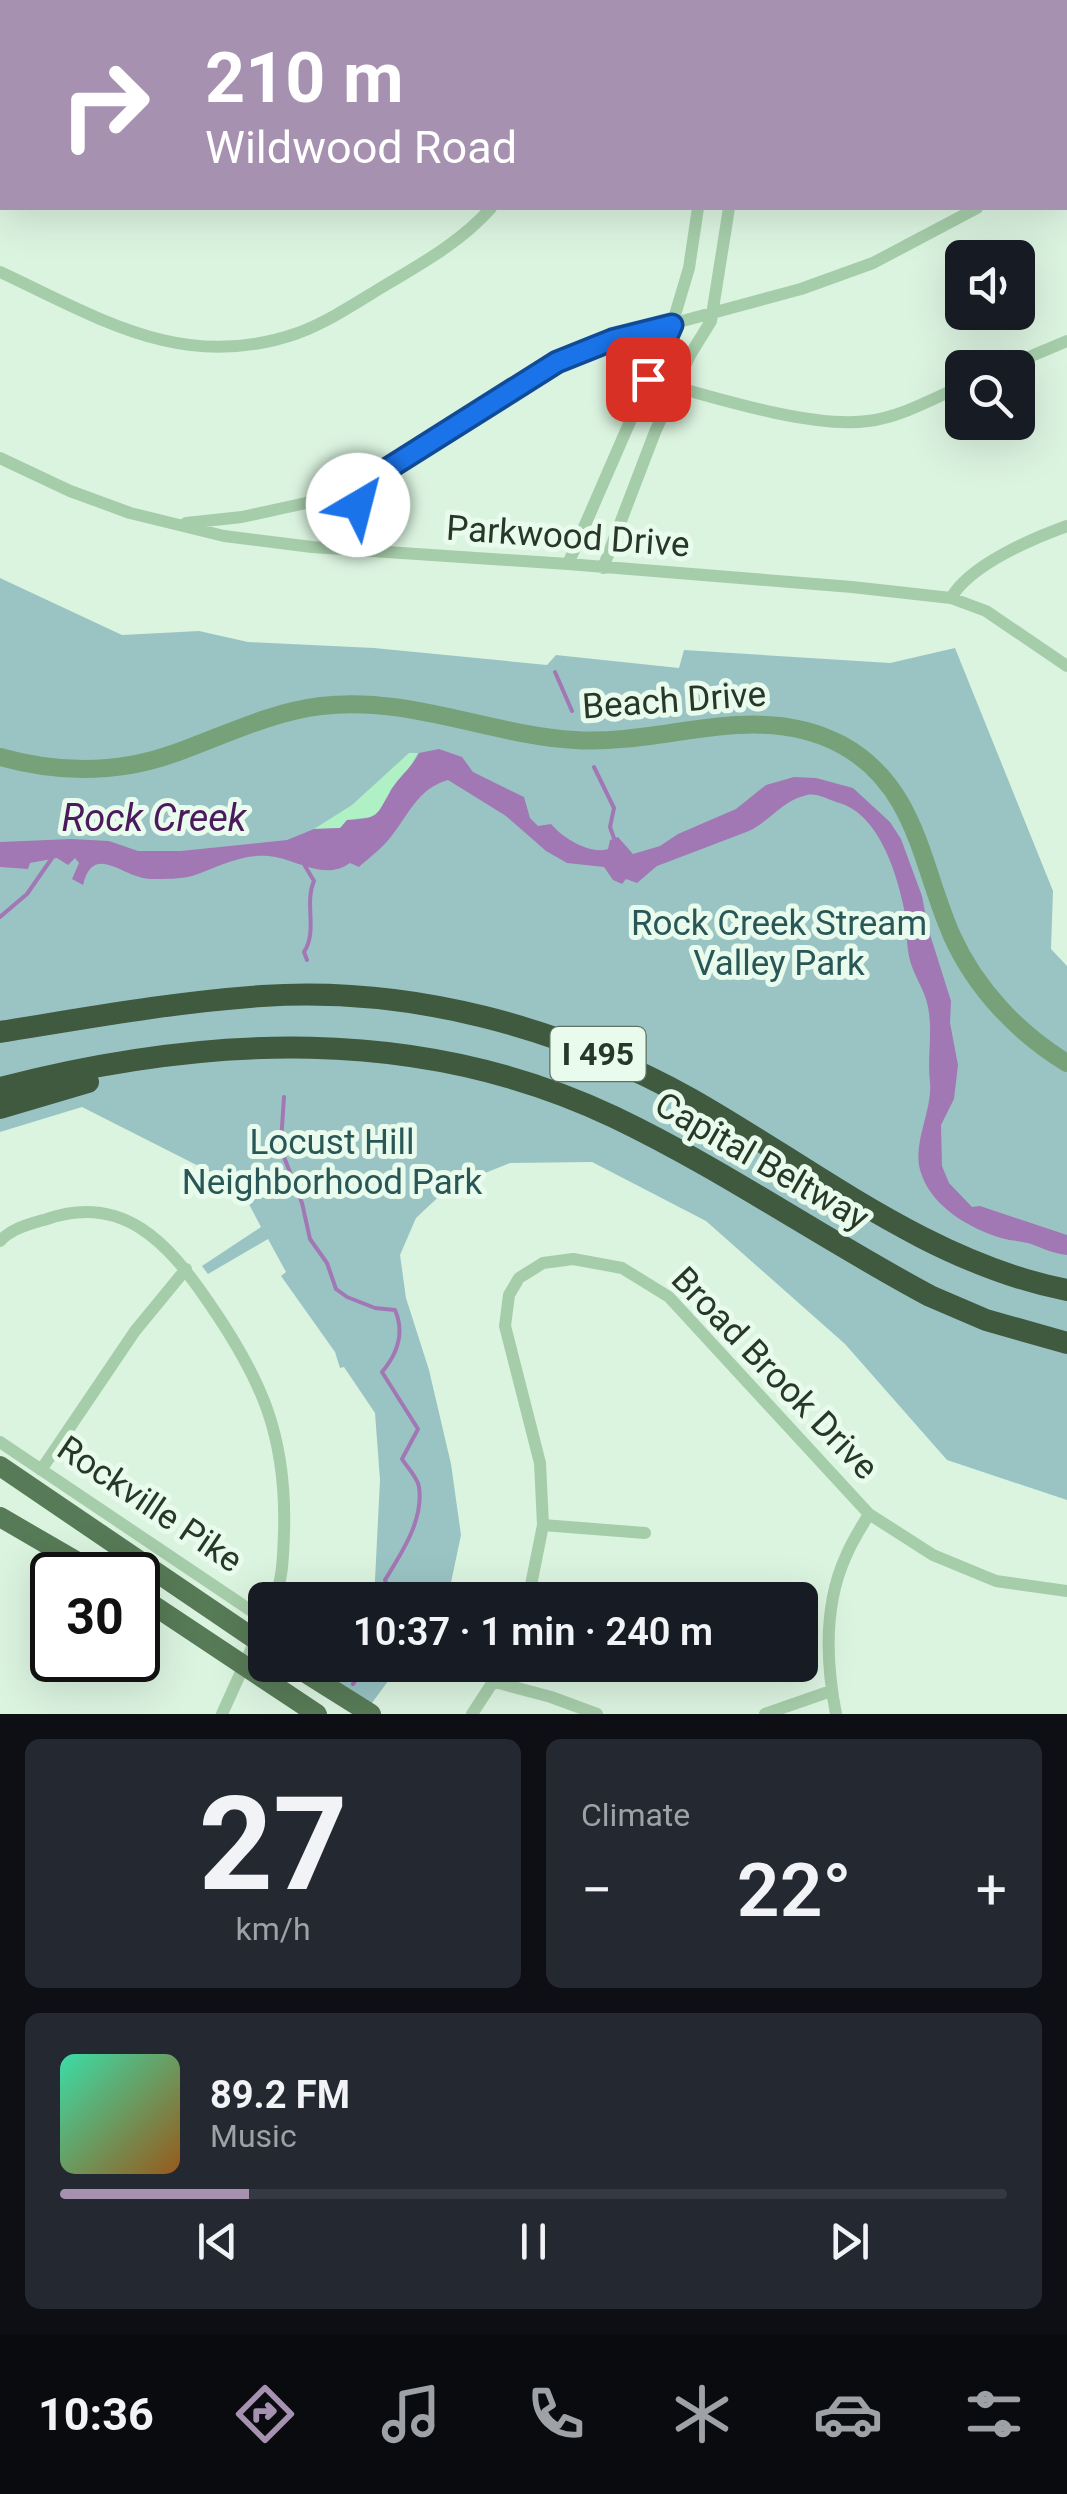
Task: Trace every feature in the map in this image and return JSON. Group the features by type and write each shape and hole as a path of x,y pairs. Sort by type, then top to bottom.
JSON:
{"highway":[{"name":"Capital Beltway","path":"0,1029 234,998 340,996 419,1004 520,1026 634,1069 899,1224 956,1253 1067,1290"},
{"name":"Capital Beltway","path":"0,1088 150,1057 272,1046 340,1048 452,1064 554,1094 611,1116 930,1296 986,1320 1067,1343"},
{"path":"0,1108 151,1067 272,1046"}],"main road":[{"name":"Rockville Pike","path":"0,1466 248,1635"},
{"path":"0,1517 60,1552"},
{"path":"160,1610 316,1714"},
{"path":"321,1682 371,1714"}],"street":[{"path":"0,272 127,332 197,348 251,346 300,332 334,316 434,256 489,210"},
{"path":"568,564 672,325 688,268 698,210"},
{"path":"603,568 635,482 714,310 729,210"},
{"path":"178,524 242,517 362,485 557,362 612,340 800,288 874,263 973,210"},
{"path":"1035,354 1067,341"},
{"path":"648,379 819,420 848,423 904,412 945,394"},
{"name":"Parkwood Drive","path":"0,458 70,491 130,513 259,540 852,586 950,598 986,612 1067,666"},
{"path":"362,485 358,505 370,550"},
{"path":"950,598 975,570 1067,526"},
{"name":"Beach Drive","path":"0,757 74,770 133,765 282,714 342,704 402,708 575,740 614,740 750,724 781,724 811,731 855,752 893,789 917,833 953,937 976,977 1020,1028 1067,1063"},
{"path":"0,1241 8,1232 64,1213 109,1214 158,1238 186,1269 261,1387 278,1441 285,1498 280,1582"},
{"name":"Broad Brook Drive","path":"532,1582 543,1525 540,1462 505,1326 507,1310 509,1295 519,1278 543,1262 573,1259 622,1268 669,1297 869,1514 933,1555 996,1580 1067,1590"},
{"path":"40,1470 136,1331 186,1269"},
{"name":"Rockville Pike","path":"0,1442 248,1609"},
{"path":"836,1714 829,1636 832,1601 845,1557 869,1514"},
{"path":"543,1525 645,1533"},
{"path":"222,1714 248,1664"},
{"path":"472,1714 495,1682 597,1714"},
{"path":"765,1714 831,1691"}],"green space":[{"name":"Rock Creek Stream Valley Park","path":"0,578 122,635 199,631 248,642 374,648 547,665 556,655 679,668 684,650 890,663 955,648 1053,891 1051,949 1067,966 1067,1500 947,1460 845,1344 706,1221 592,1162 510,1163 448,1188 416,1218 400,1255 406,1298 429,1370 451,1464 461,1535 451,1582 375,1582 380,1480 375,1413 344,1367 340,1368 335,1352 281,1276 286,1272 268,1239 208,1274 202,1266 261,1227 240,1187 82,1107 0,1132"},
{"path":"340,1682 387,1682 366,1711 331,1690"}],"sand":[{"path":"409,753 418,753 403,779 391,789 383,809 371,817 347,820 341,828 314,829 352,805"}],"shaded area":[{"name":"Rock Creek","path":"439,749 462,757 473,772 524,797 530,818 538,826 551,824 570,840 593,850 608,849 610,840 618,837 633,854 660,846 736,809 766,785 794,777 816,778 853,788 890,822 901,839 922,896 951,1001 950,1023 958,1065 954,1099 941,1125 942,1166 949,1183 972,1207 980,1206 1067,1235 1067,1255 977,1228 943,1206 926,1185 919,1151 930,1093 929,1016 909,957 905,912 889,858 873,828 850,807 826,798 798,798 749,831 657,866 637,883 613,880 604,867 567,863 546,851 506,816 448,780 421,796 386,842 359,867 350,863 320,870 258,856 188,877 153,879 103,864 88,872 83,885 72,879 79,863 75,858 68,865 57,858 30,863 28,869 0,867 0,842 71,839 109,841 138,851 181,851 287,840 314,829 340,828 347,820 375,815 419,753"}],"waterway":[{"path":"555,672 572,711"},
{"path":"594,767 614,808 610,827 615,841"},
{"path":"0,917 27,894 52,858"},
{"path":"305,866 314,881 310,935 304,952 307,960"},
{"path":"284,1097 281,1142 310,1239 327,1263 336,1289 375,1308 395,1310 398,1318 398,1343 382,1372 418,1429 402,1459 417,1480 420,1499 410,1536 386,1582"}],"route":[{"path":"358,505 362,485 557,362 612,340 672,325 648,379"}],"park label":[{"name":"Locust Hill Neighborhood Park","path":"332,1162"}]}
